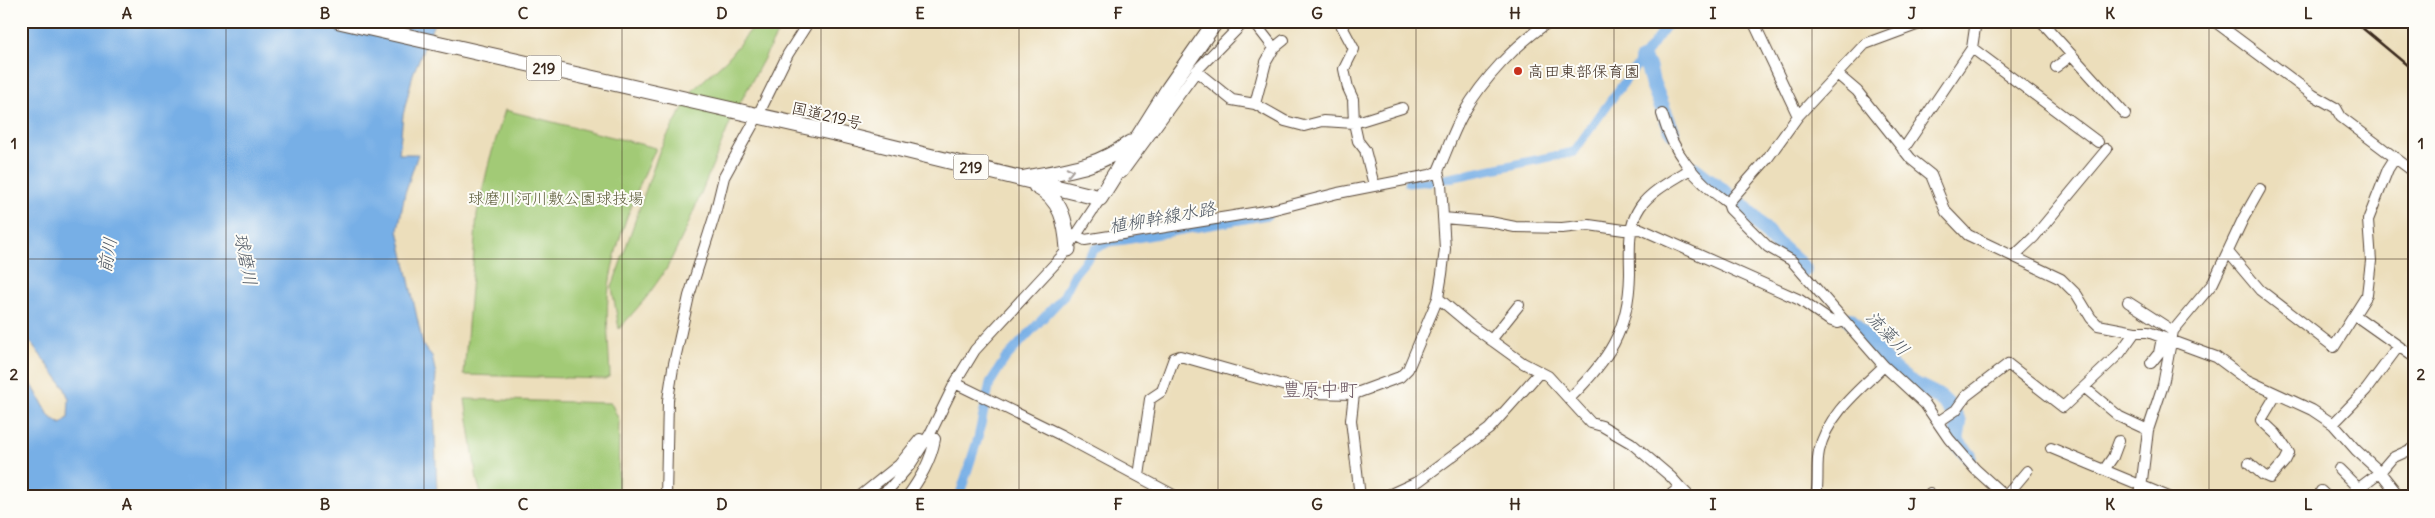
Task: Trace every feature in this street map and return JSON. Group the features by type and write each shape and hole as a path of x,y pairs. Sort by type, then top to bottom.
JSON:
{"highway":[{"name":"国道219号","path":"339,21 844,135 1100,198"},
{"path":"1100,198 1186,61 1216,21"},
{"path":"1022,178 1076,170 1114,154 1137,137"},
{"path":"1022,178 1050,195 1061,210 1066,227 1068,249"}],"street":[{"path":"666,497 668,400 689,296 715,214 724,177 753,115 809,21"},
{"path":"878,497 910,465 930,434 955,383 975,350 1068,249 1078,236 1100,198 1131,163 1196,71 1245,21"},
{"path":"1253,21 1274,48"},
{"path":"1339,21 1354,49 1344,69 1348,88 1353,99 1354,123 1358,141 1365,150 1370,163 1374,185"},
{"path":"1078,236 1085,240 1224,219 1271,210 1374,185 1430,175 1438,171 1463,115 1487,78 1528,38 1550,21"},
{"path":"1753,21 1798,116"},
{"path":"1728,203 1766,159 1798,116 1865,44 1927,21"},
{"path":"1904,150 1972,48 1976,21"},
{"path":"2041,21 2125,114"},
{"path":"2214,21 2313,95 2336,108 2341,117 2414,172"},
{"path":"1255,104 1266,62 1274,48 1284,40"},
{"path":"1972,48 2098,142"},
{"path":"2056,67 2072,55"},
{"path":"1196,71 1232,100 1255,104 1285,121 1304,126 1323,121 1354,123 1402,108"},
{"path":"1837,74 1857,91 1911,159 1931,175 1939,199 1946,212 1958,226 1974,238 2062,279 2077,295 2091,318 2098,325 2135,332 2148,332 2168,337 2216,357 2247,380 2312,410 2333,424 2356,450 2380,472 2400,497"},
{"path":"1662,114 1668,133 1689,170 1713,193 1728,203 1730,209 1768,247 1791,260 1884,366 1910,389 1975,469 2004,496 2027,471"},
{"path":"2014,256 2034,237 2107,149"},
{"path":"2228,252 2260,290 2334,347 2356,316 2370,286 2371,261 2368,229 2370,212 2388,168 2395,158"},
{"path":"1570,398 1604,362 1621,331 1630,276 1628,246 1638,210 1645,201 1689,170"},
{"path":"1139,476 1150,399 1154,394 1162,391 1174,358 1180,356 1279,383 1306,393 1354,394 1400,377 1408,369 1438,298 1445,249 1442,184 1438,171"},
{"path":"2151,363 2168,337 2213,282 2243,219 2260,189"},
{"path":"1443,218 1490,222 1515,228 1562,228 1589,225 1632,230 1640,229 1800,300 1829,320 1838,323 1844,321"},
{"path":"1438,298 1491,340 1548,376 1591,423 1602,426 1631,442 1690,497"},
{"path":"2128,302 2168,337"},
{"path":"1491,340 1519,305"},
{"path":"2356,316 2414,357"},
{"path":"1938,422 1953,411 1966,396 2008,364 2063,407 2120,353 2135,332"},
{"path":"2141,491 2148,430 2163,385 2168,337"},
{"path":"2333,424 2366,390 2398,347"},
{"path":"1816,497 1818,452 1823,434 1852,397 1884,366"},
{"path":"1384,497 1419,481 1489,429 1540,372"},
{"path":"955,383 1177,497"},
{"path":"2085,388 2120,417 2148,430"},
{"path":"1354,394 1351,420 1360,497"},
{"path":"2249,463 2263,475 2270,478 2285,461 2289,453 2276,434 2261,420 2276,395"},
{"path":"859,497 899,465 940,412"},
{"path":"907,497 918,482 932,455 936,439 930,434"},
{"path":"2104,470 2119,441"},
{"path":"2051,448 2104,470 2141,491 2169,497"},
{"path":"2348,497 2380,472 2392,458 2414,448"},
{"path":"2339,469 2359,489"},
{"path":"1668,497 1680,487"}],"green space":[{"path":"758,21 784,21 732,118 687,227 667,268 646,298 619,329 612,287 660,149 693,90 727,59"},
{"name":"球磨川河川敷公園球技場","path":"505,110 656,148 626,220 615,257 607,306 610,376 605,379 464,375 477,214 490,158"},
{"path":"465,399 611,403 619,420 618,497 482,497 477,480"}],"water":[{"path":"21,21 435,21 413,74 403,115 399,154 418,154 405,193 398,230 423,345 432,356 436,375 434,402 437,497 21,497 21,365 50,417 61,424 68,418 69,399 64,387 24,333 28,329 21,320"}],"waterway":[{"name":"植柳幹線水路","path":"1445,179 1574,152 1670,21"},
{"name":"流藻川","path":"1642,60 1648,66 1652,82 1672,131"},
{"name":"流藻川","path":"1694,169 1728,195"},
{"name":"植柳幹線水路","path":"1408,183 1432,181"},
{"name":"流藻川","path":"1737,201 1778,246 1804,269"},
{"name":"植柳幹線水路","path":"959,497 978,438 990,383 1005,359 1063,297 1075,273 1095,249 1109,242 1268,215"},
{"name":"流藻川","path":"1850,320 1896,372 1913,384 1935,395 1947,405 1959,423 1956,441 1969,456"}],"railway":[{"path":"2354,21 2414,71"}],"place":[{"name":"高田東部保育園","path":"1518,71"}],"district":[{"name":"豊原中町","path":"1320,389"}],"water label":[{"name":"前川","path":"107,255"},
{"name":"球磨川","path":"246,259"}]}
